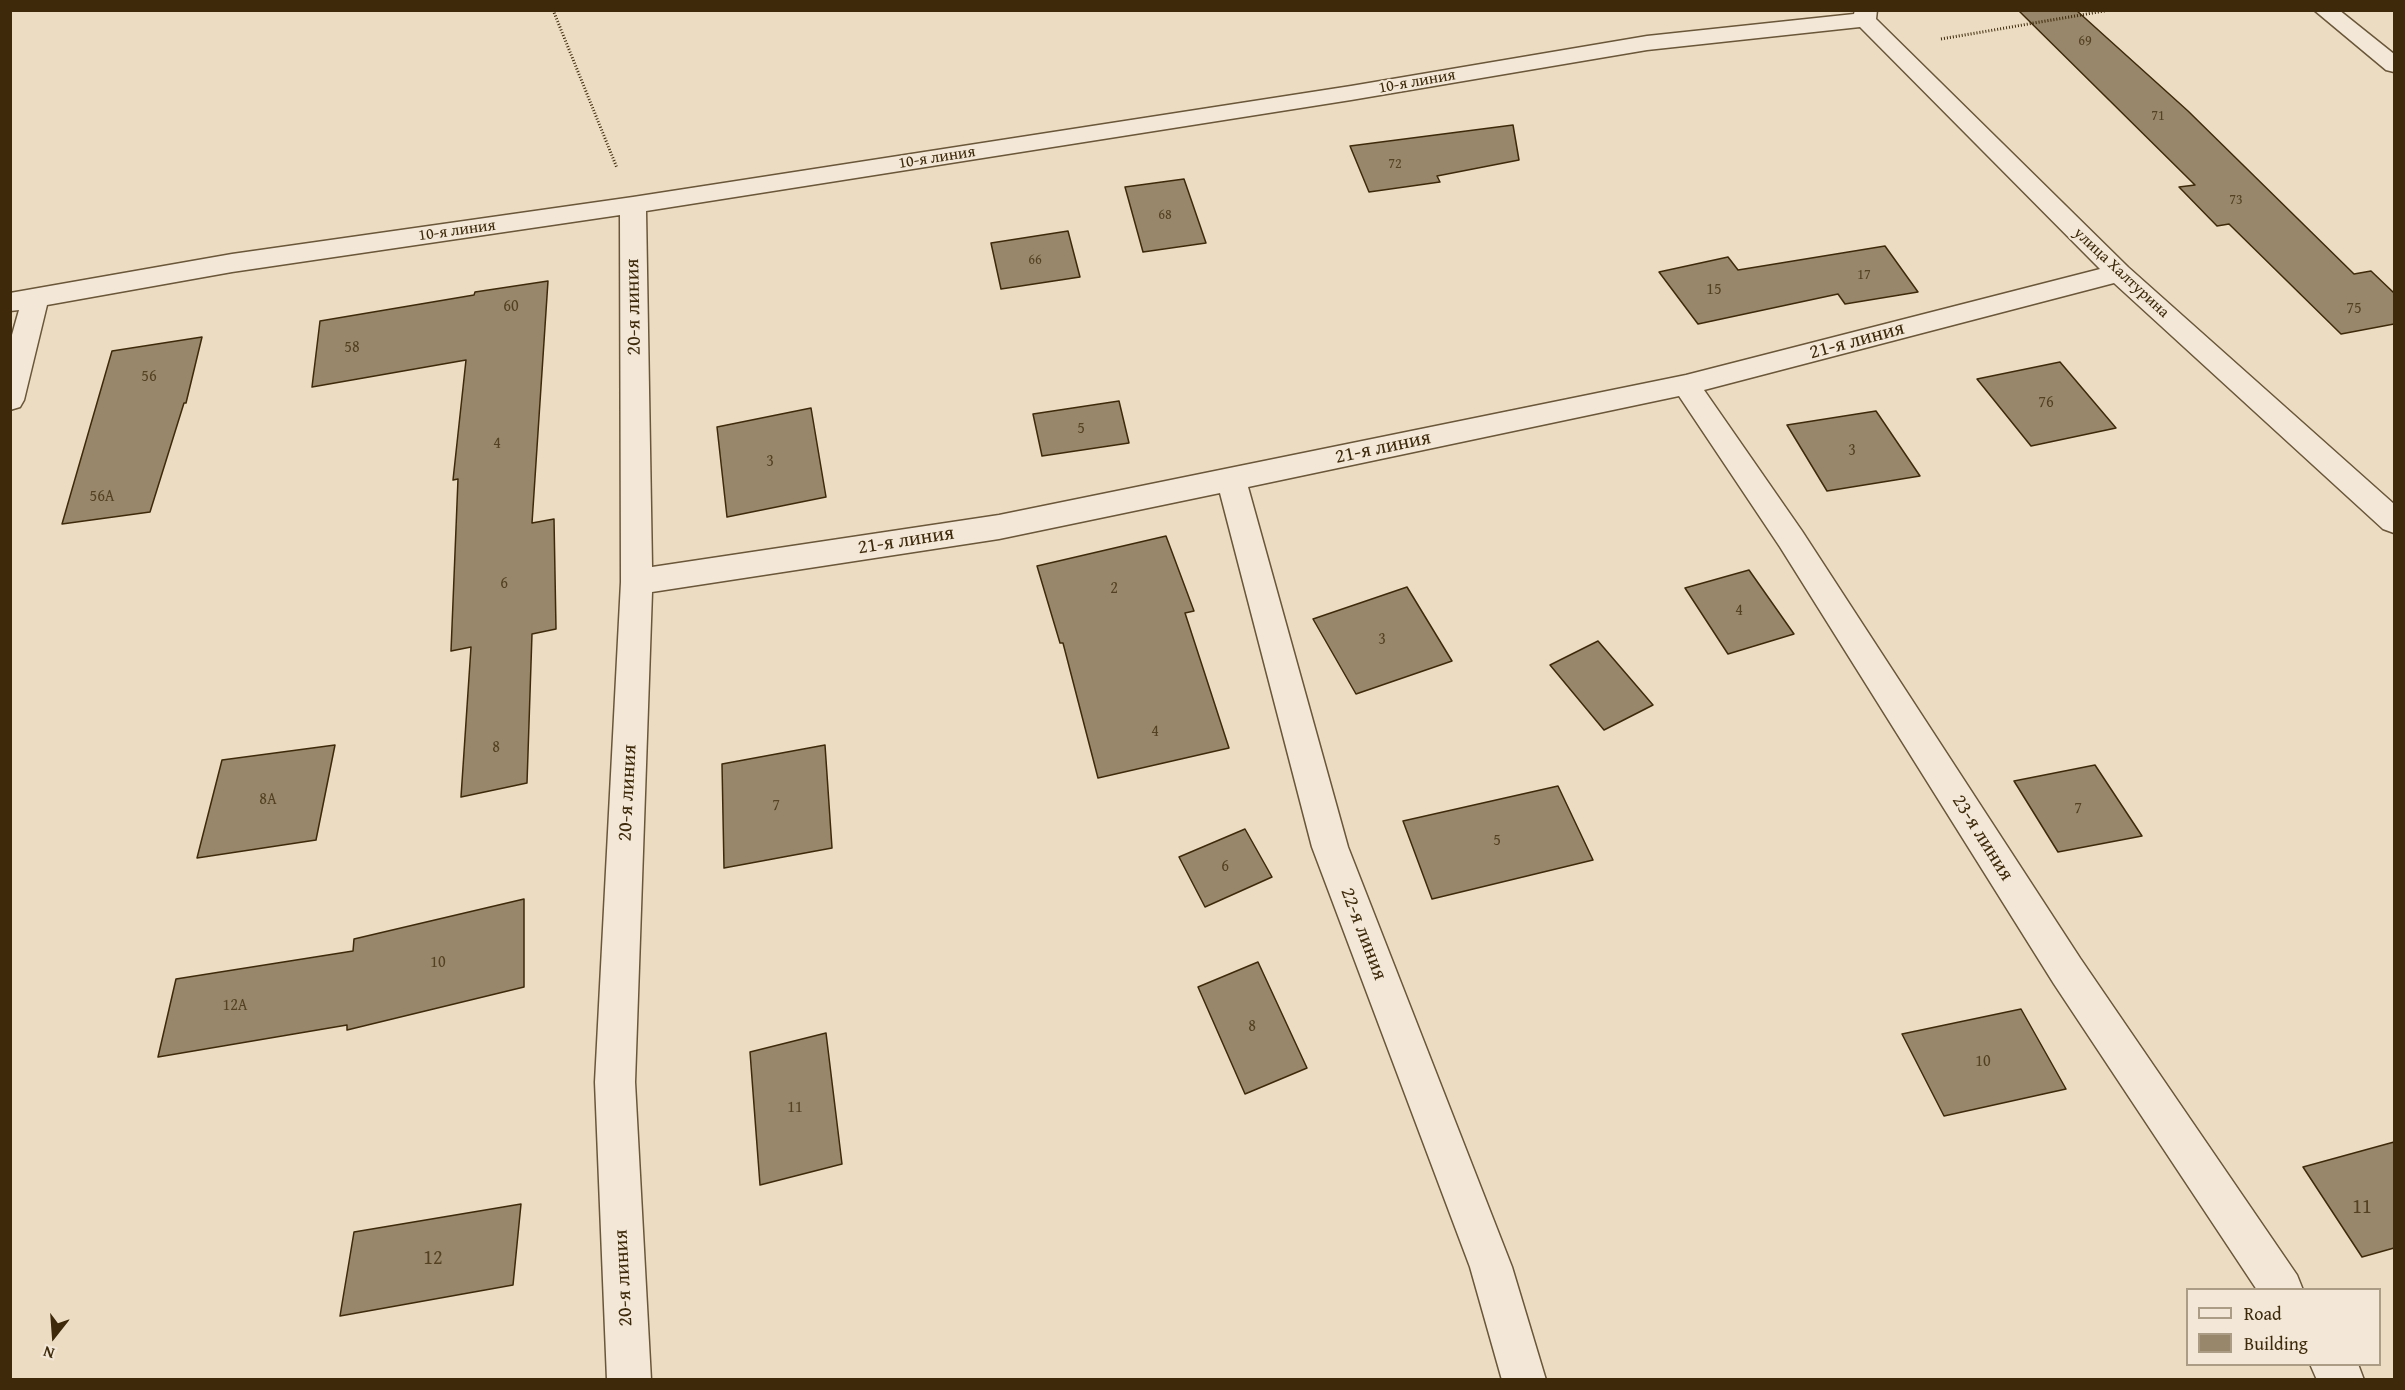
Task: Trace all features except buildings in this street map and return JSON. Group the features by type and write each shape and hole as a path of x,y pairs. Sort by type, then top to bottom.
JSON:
{"street":[{"path":"2325,10 2394,65"},
{"name":"10-я линия","path":"23,300 232,263 633,205 1339,95 1647,43 1865,15"},
{"name":"улица Халтурина","path":"1865,15 2119,273 2394,521"},
{"name":"20-я линия","path":"629,1380 615,1082 638,582 633,205"},
{"name":"21-я линия","path":"638,582 999,527 1686,385 2119,273"},
{"path":"10,400 23,300"},
{"name":"23-я линия","path":"1686,385 1791,539 2067,971 2281,1288"},
{"name":"22-я линия","path":"1231,479 1330,847 1491,1267 1524,1380"},
{"path":"2333,1366 2342,1380"}],"path":[{"path":"553,10 633,205"},
{"path":"1939,39 2110,10"}]}
